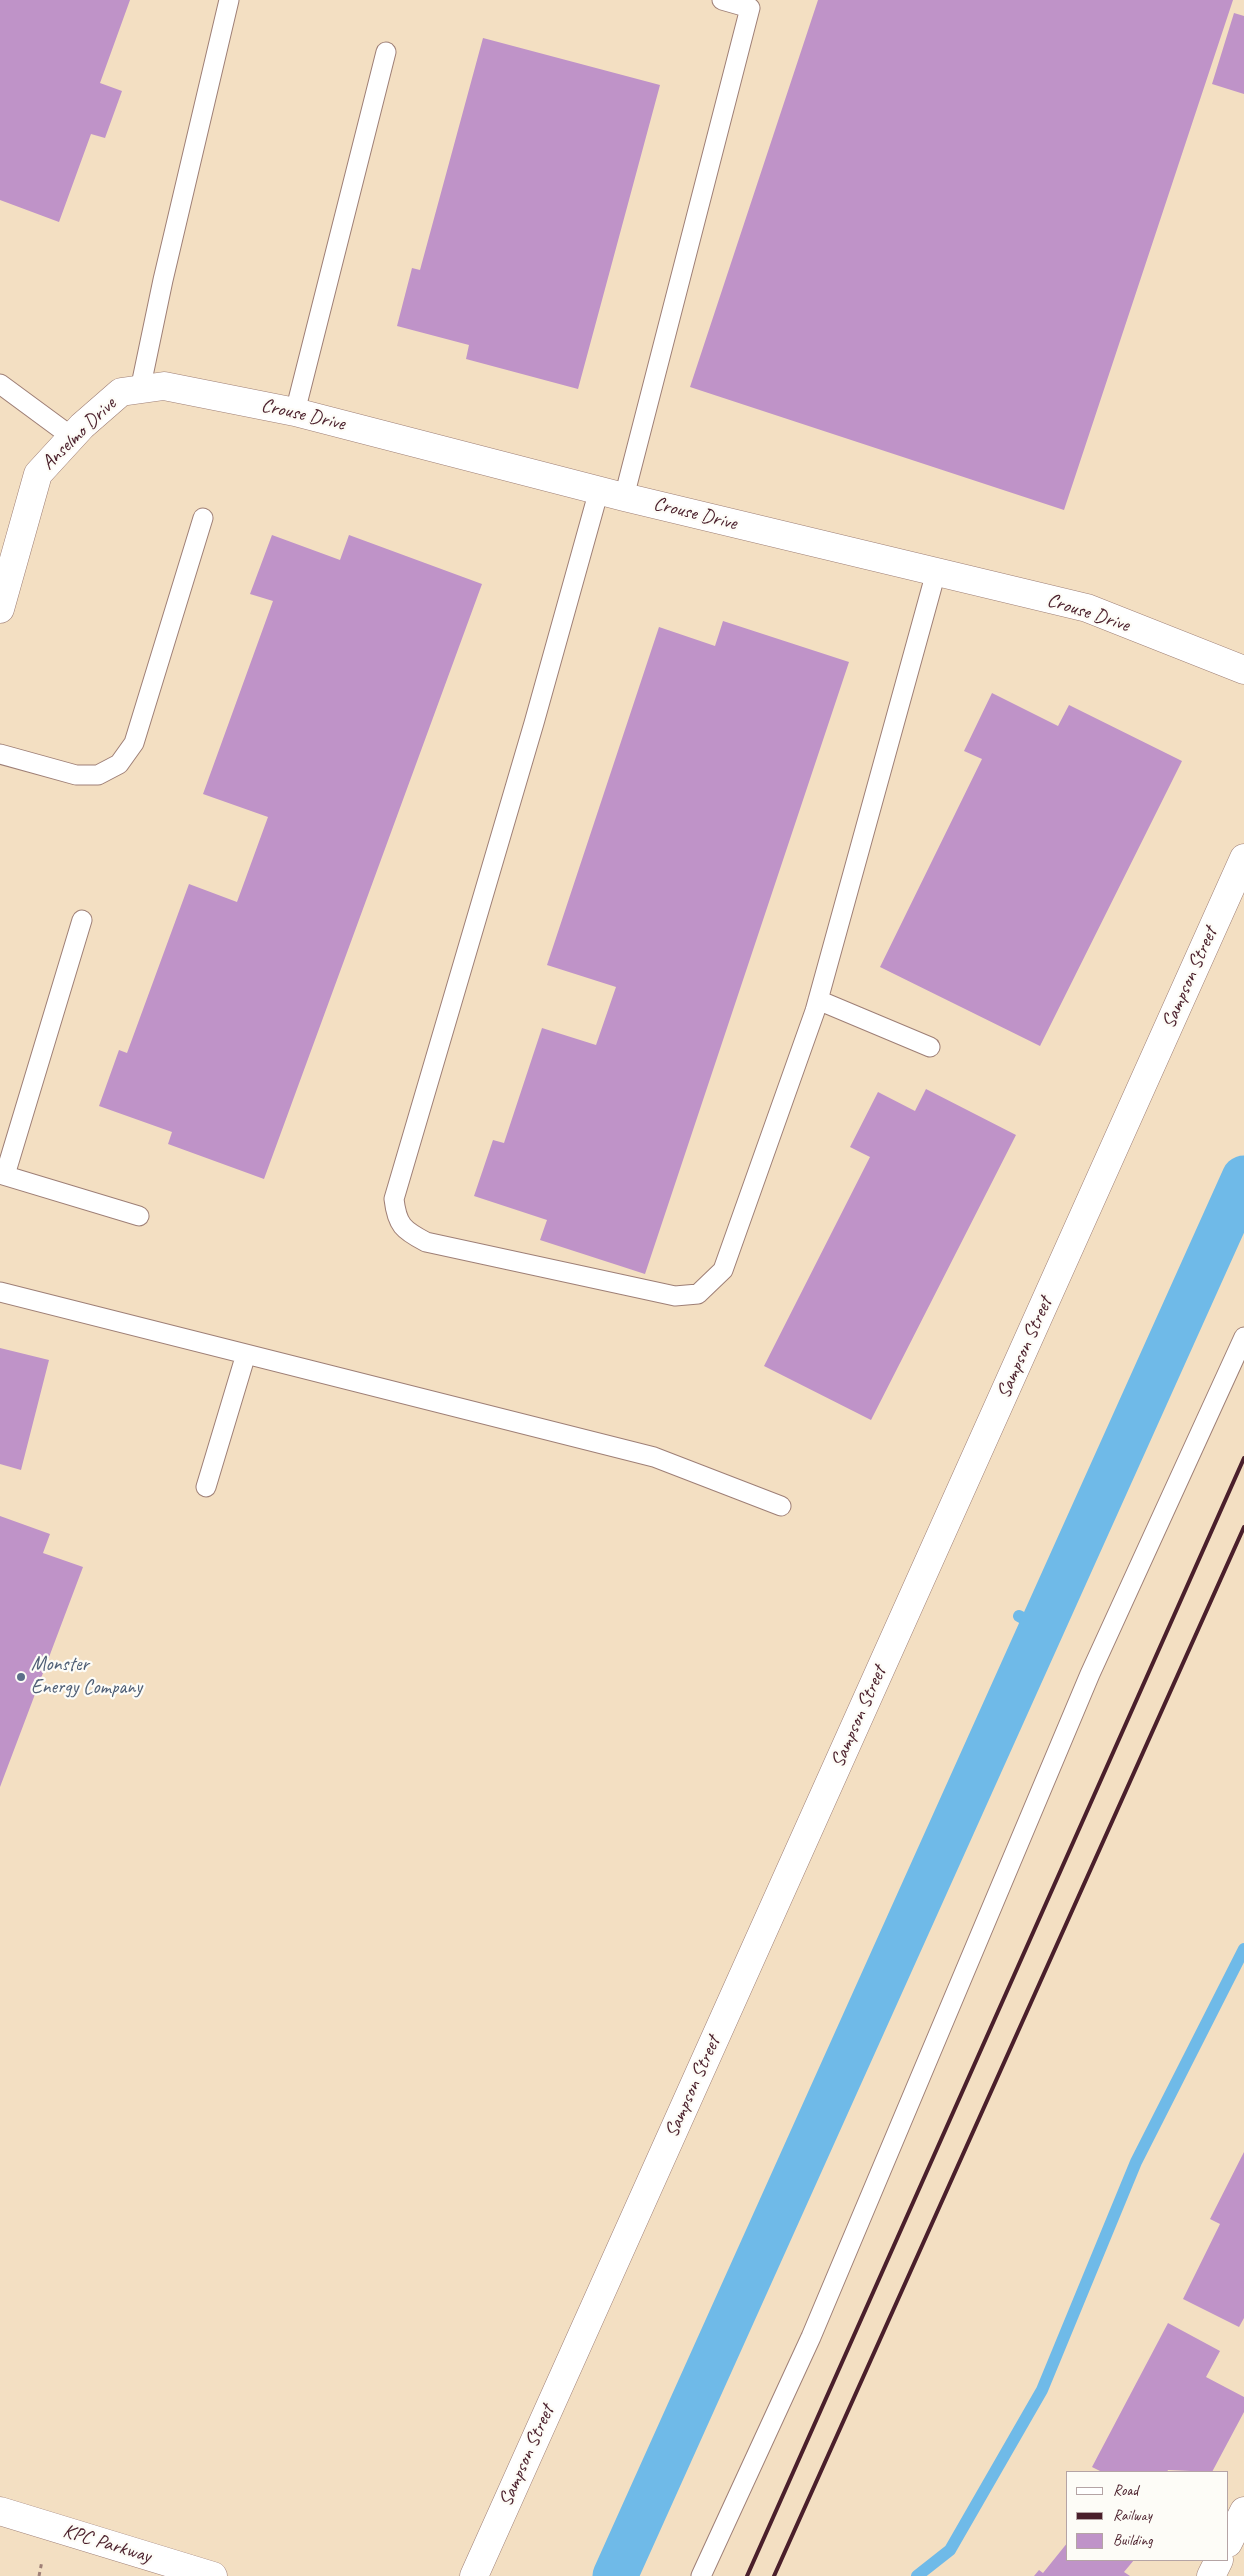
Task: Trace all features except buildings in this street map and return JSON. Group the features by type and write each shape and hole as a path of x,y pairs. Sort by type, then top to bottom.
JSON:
{"street":[{"name":"Crouse Drive","path":"140,390 164,386 295,412 612,493 1087,608 1244,670"},
{"name":"Anselmo Drive","path":"0,609 38,474 72,436 122,392 140,390"},
{"name":"Sampson Street","path":"474,2576 1244,858"},
{"name":"KPC Parkway","path":"0,2511 213,2576"},
{"path":"1229,2541 1244,2511"},
{"path":"1211,2576 1218,2561"}],"lane":[{"path":"140,390 163,280 229,0"},
{"path":"722,0 750,4 612,493 534,723 394,1199 396,1217 407,1232 426,1242 675,1296 698,1294 723,1270 818,1000 936,572"},
{"path":"295,412 386,52"},
{"path":"0,384 72,436"},
{"path":"0,754 76,775 98,775 119,764 134,743 203,518"},
{"path":"82,920 3,1175 139,1216"},
{"path":"818,1000 930,1047"},
{"path":"0,1292 654,1456 781,1506"},
{"path":"702,2576 811,2337 1090,1674 1244,1337"},
{"path":"206,1487 246,1354"}],"waterway":[{"path":"615,2576 1244,1178"},
{"path":"1019,1616 1041,1628"},
{"path":"917,2576 950,2550 1042,2390 1136,2162 1244,1949"}],"railway":[{"path":"747,2576 1244,1458"},
{"path":"774,2576 1244,1527"}],"place":[{"name":"Monster Energy Company","path":"21,1677"}]}
